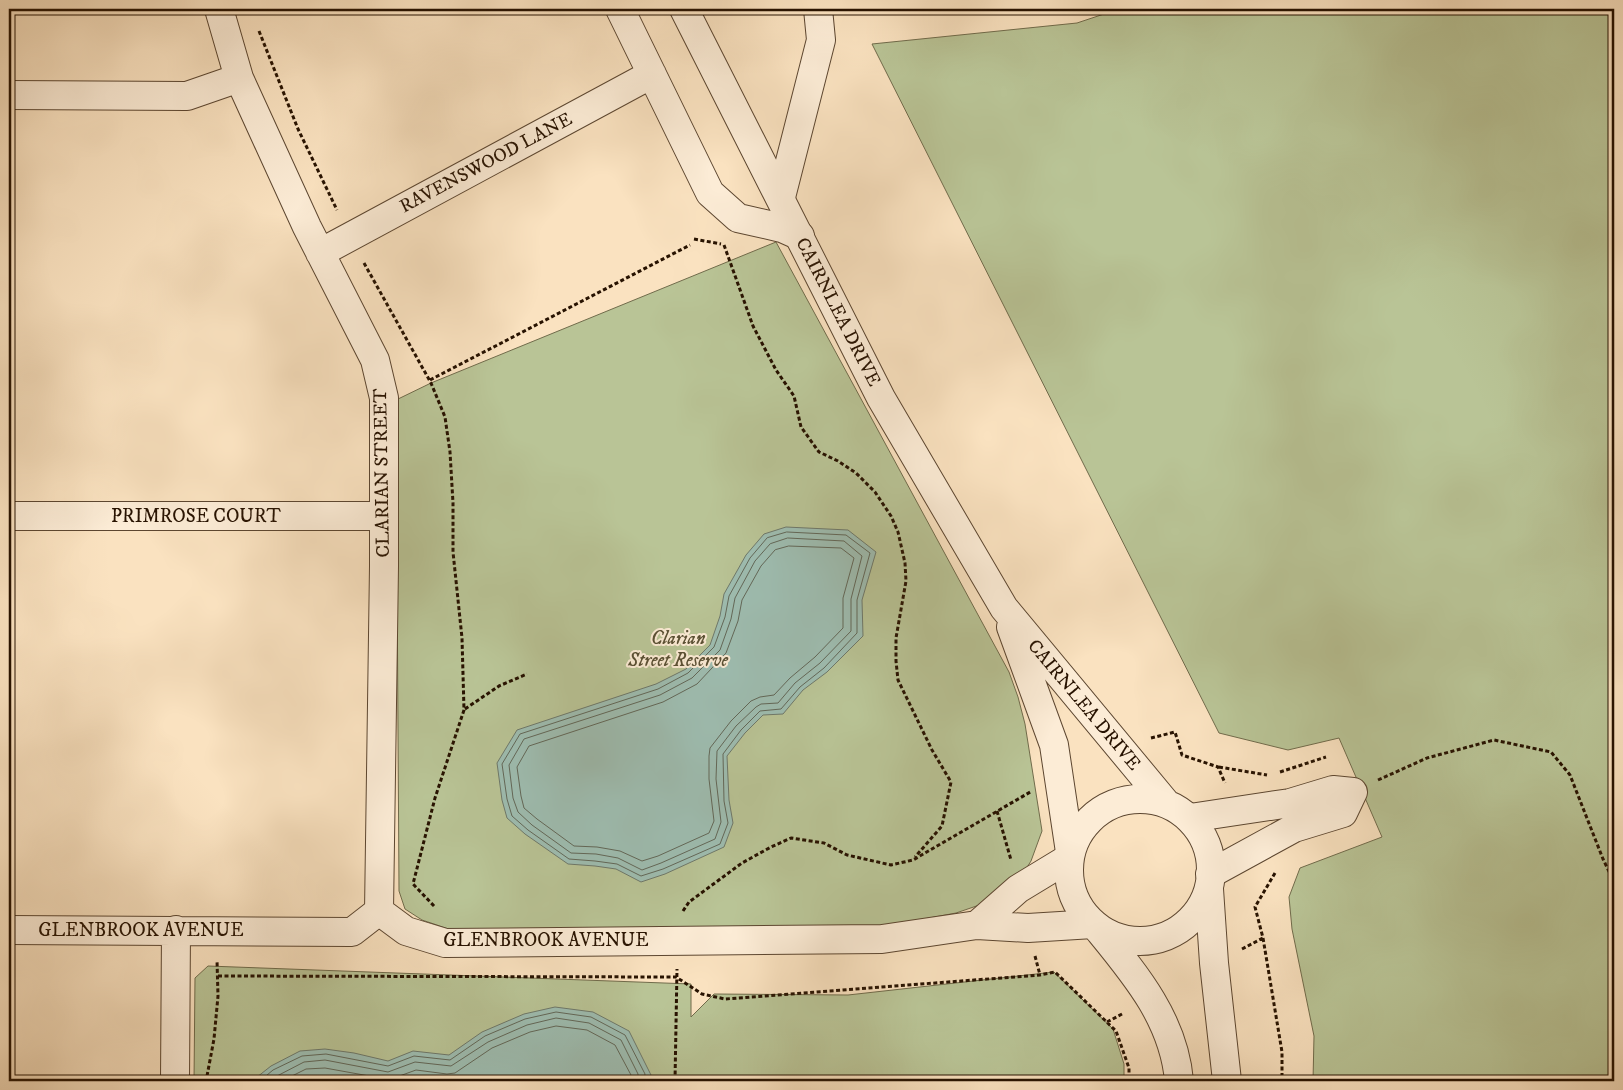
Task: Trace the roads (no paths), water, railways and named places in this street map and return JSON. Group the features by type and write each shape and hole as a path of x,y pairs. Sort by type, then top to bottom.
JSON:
{"street":[{"name":"CLARIAN STREET","path":"219,9 239,78 320,253 375,360 384,398 380,911"},
{"path":"620,9 710,192 738,218 782,228 800,236"},
{"name":"CAIRNLEA DRIVE","path":"684,9 781,197 881,398 1004,608 1165,802"},
{"path":"781,197 821,40 818,9"},
{"name":"RAVENSWOOD LANE","path":"320,253 652,74"},
{"path":"9,95 188,96 239,78"},
{"name":"PRIMROSE COURT","path":"9,516 384,516"},
{"name":"CAIRNLEA DRIVE","path":"1004,608 1054,744 1070,855"},
{"path":"1094,925 1110,935 1135,941 1154,940 1178,930 1198,912 1210,882 1258,847 1294,828 1343,813 1353,792 1334,790 1290,802 1190,818"},
{"path":"1179,1081 1170,1040 1160,1014 1132,970 1078,907 1072,893 1068,868 1070,855 1080,830 1090,817 1111,804 1140,798 1165,802 1190,818 1204,838 1211,857 1210,882 1214,963 1228,1081"},
{"path":"977,926 1018,889 1070,855"},
{"name":"GLENBROOK AVENUE","path":"9,930 352,932 380,911 406,931 445,943 882,939 977,926 1028,928 1094,925"},
{"path":"176,930 176,1081"}],"water":[{"path":"786,527 848,530 876,552 862,600 863,636 827,672 803,690 783,714 763,715 745,733 727,756 729,800 733,823 724,847 665,874 641,882 616,869 568,864 525,834 507,818 502,800 497,763 517,730 656,684 686,669 710,645 720,616 724,594 746,555 764,534"},
{"path":"555,1007 593,1012 629,1031 651,1075 649,1081 252,1081 271,1066 300,1051 325,1049 388,1061 413,1051 449,1055 482,1032 524,1014"}],"park label":[{"name":"Clarian Street Reserve","path":"678,649"}]}
